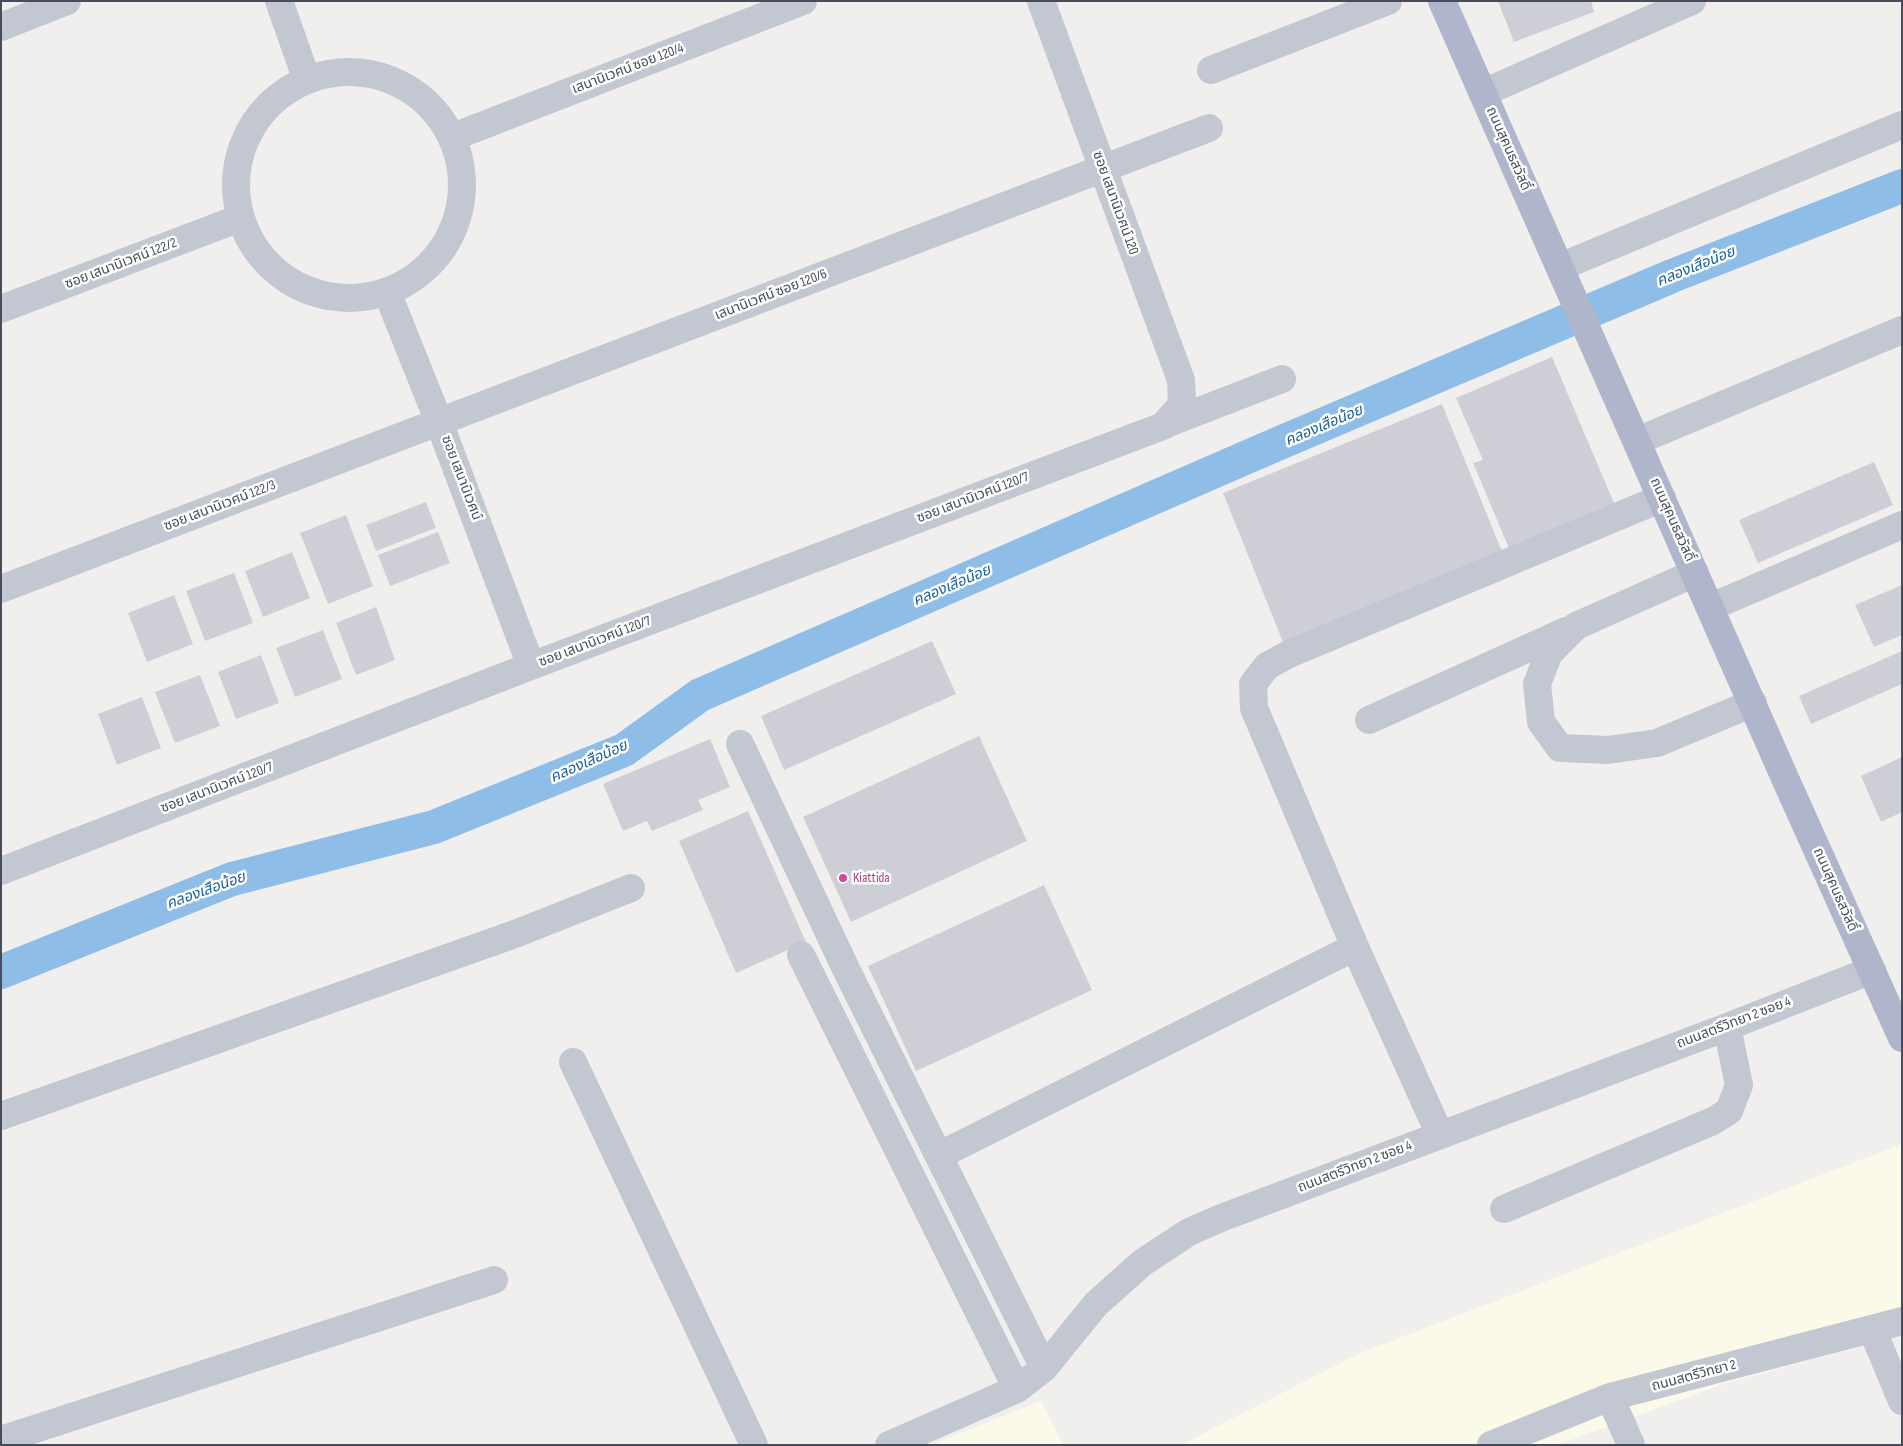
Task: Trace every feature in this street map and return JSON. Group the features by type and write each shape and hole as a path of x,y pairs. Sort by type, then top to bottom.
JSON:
{"main road":[{"name":"ถนนสุคนธสวัสดิ์","path":"1442,1 1788,785 1872,970 1899,1024"}],"street":[{"path":"1,27 67,1"},
{"path":"279,1 307,80"},
{"name":"เสนานิเวศน์ ซอย 120/4","path":"453,137 803,1"},
{"name":"ซอย เสนานิเวศน์ 120","path":"1041,1 1181,380 1182,405"},
{"path":"1211,70 1388,1"},
{"path":"1483,93 1692,1"},
{"path":"341,72 376,74 407,87 434,109 453,137 462,167 462,198 454,229 438,256 415,277 387,292 362,297 335,297 310,291 286,280 266,263 251,242 240,218 236,185 240,152 256,122 278,97 307,80 341,72"},
{"path":"1566,279 1902,125"},
{"name":"เสนานิเวศน์ ซอย 120/6","path":"439,422 1209,128"},
{"name":"ซอย เสนานิเวศน์ 122/2","path":"1,309 240,218"},
{"name":"ซอย เสนานิเวศน์","path":"387,292 439,422 531,666"},
{"path":"1637,441 1902,330"},
{"path":"1163,426 1282,378"},
{"name":"ซอย เสนานิเวศน์ 120/7","path":"1,871 531,666 1163,426 1182,405"},
{"name":"ซอย เสนานิเวศน์ 122/3","path":"1,589 439,422"},
{"path":"1440,1135 1355,947 1254,708 1253,684 1267,666 1289,654 1662,498"},
{"path":"1711,607 1902,525"},
{"path":"1369,720 1695,573"},
{"path":"1576,626 1549,652 1537,684 1541,722 1560,748 1608,750 1657,743 1753,703"},
{"path":"740,744 846,968 1044,1368"},
{"path":"1,1116 515,934 630,888"},
{"path":"940,1155 1355,947"},
{"path":"801,955 1017,1389"},
{"name":"ถนนสตรีวิทยา 2 ซอย 4","path":"890,1445 1017,1389 1044,1368 1096,1304 1142,1263 1189,1232 1221,1218 1872,970"},
{"path":"1504,1209 1712,1122 1729,1111 1739,1085 1727,1026"},
{"path":"574,1062 754,1445"},
{"path":"1,1440 494,1280"},
{"name":"ถนนสตรีวิทยา 2","path":"1491,1445 1610,1398 1902,1321"},
{"path":"1872,1329 1902,1401"},
{"path":"1610,1398 1631,1445"}],"shaded area":[{"path":"1902,1144 1902,1335 1726,1383 1557,1445 1181,1445 1358,1354"},
{"path":"1041,1401 1063,1445 931,1445"}],"building":[{"path":"1498,1 1591,1 1594,12 1514,42"},
{"path":"1552,357 1614,503 1509,548 1473,463 1483,460 1456,398"},
{"path":"1442,404 1503,554 1283,642 1223,493"},
{"path":"1874,462 1893,505 1758,563 1739,520"},
{"path":"426,502 436,528 376,551 366,525"},
{"path":"346,515 373,586 328,604 300,533"},
{"path":"438,532 450,563 390,586 378,555"},
{"path":"292,552 310,598 263,617 245,571"},
{"path":"234,573 253,623 205,641 186,591"},
{"path":"1902,585 1902,635 1874,647 1855,605"},
{"path":"174,595 193,644 147,662 128,613"},
{"path":"376,607 395,660 356,675 336,623"},
{"path":"323,630 342,679 295,697 276,648"},
{"path":"932,641 956,694 784,770 761,716"},
{"path":"1902,651 1902,684 1811,724 1799,696"},
{"path":"261,655 279,703 236,719 218,672"},
{"path":"200,675 220,726 175,743 155,692"},
{"path":"142,697 161,748 117,765 98,714"},
{"path":"979,736 1027,841 851,922 803,817"},
{"path":"710,739 730,787 698,800 703,810 652,831 647,821 623,831 603,784"},
{"path":"1902,757 1902,812 1881,822 1861,776"},
{"path":"748,811 806,942 736,973 679,841"},
{"path":"1044,885 1092,990 916,1071 868,966"}],"waterway":[{"name":"คลองเสือน้อย","path":"1,972 232,879 434,827 624,750 700,695 1268,448 1672,276 1902,186"}],"place":[{"name":"Kiattida","path":"843,878"}]}
